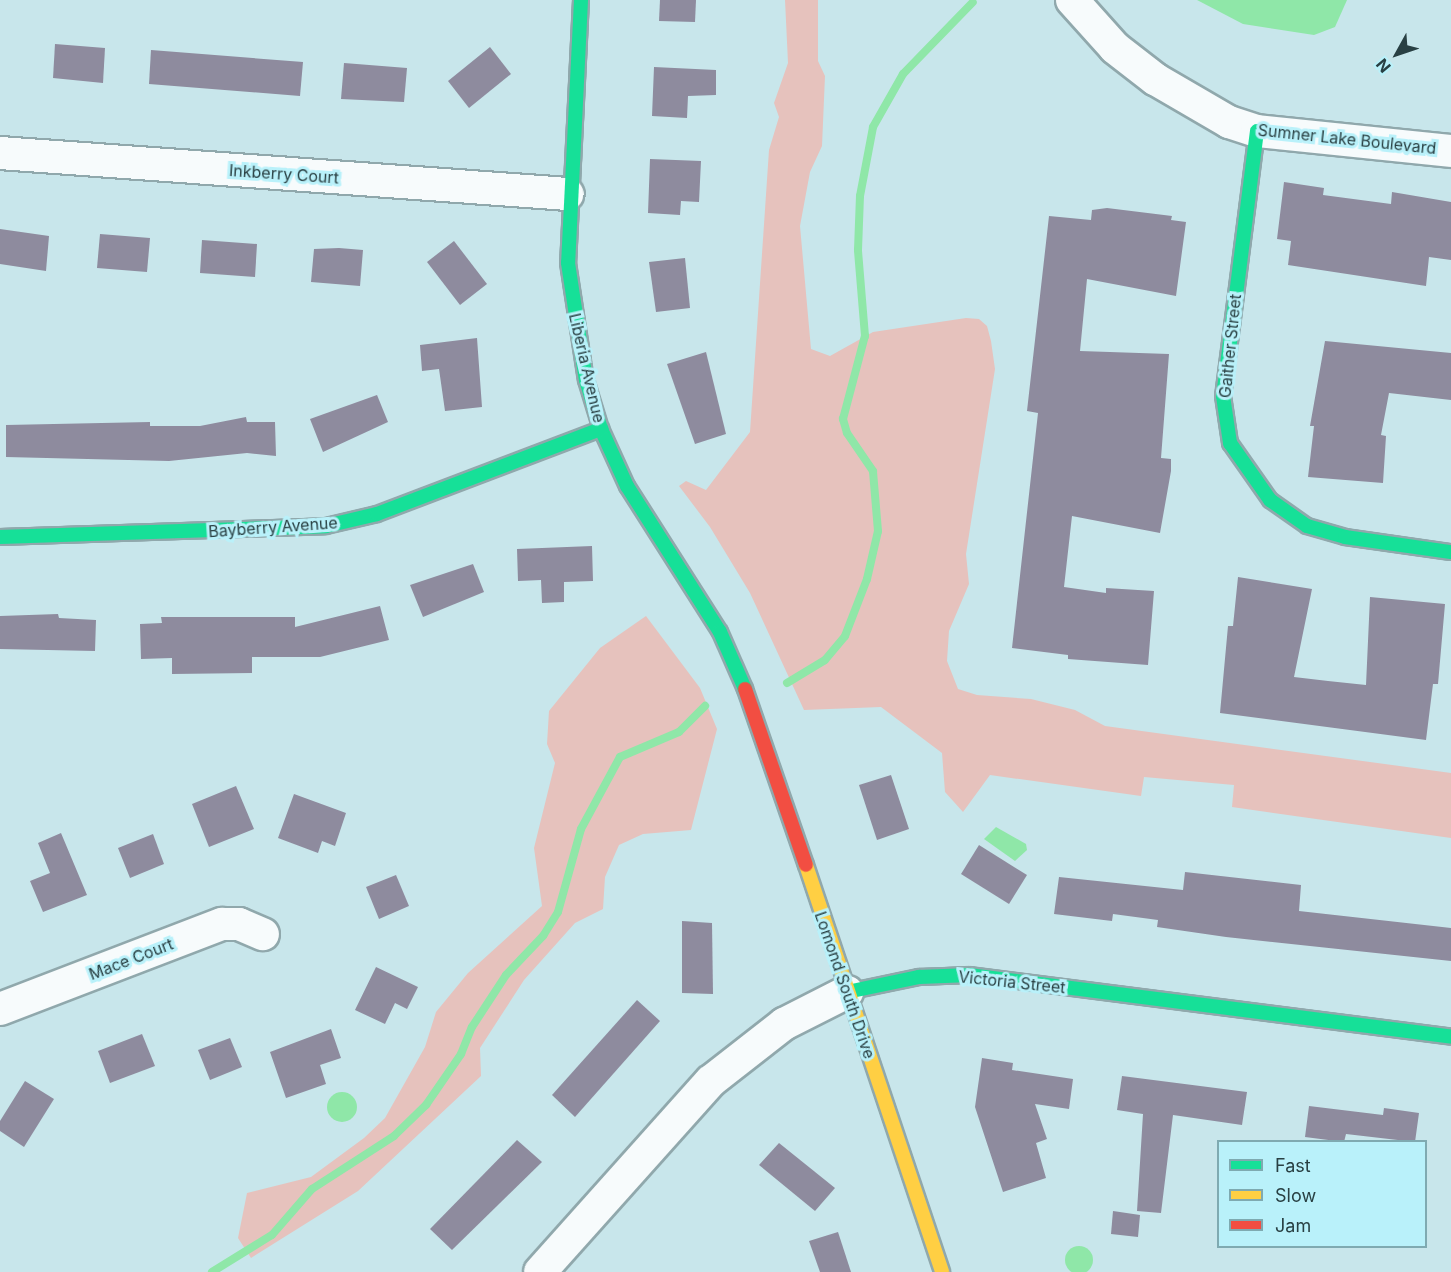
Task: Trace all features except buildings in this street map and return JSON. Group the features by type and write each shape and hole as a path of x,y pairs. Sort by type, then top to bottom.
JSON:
{"street":[{"name":"Liberia Avenue","path":"581,0 568,194 567,263 575,332 601,429 636,502 720,632 749,697"},
{"name":"Sumner Lake Boulevard","path":"1072,0 1116,48 1155,79 1201,109 1257,131 1451,151"},
{"name":"Gaither Street","path":"1257,131 1223,396 1230,443 1270,500 1306,526 1345,537 1451,552"},
{"name":"Inkberry Court","path":"0,153 568,194"},
{"name":"Bayberry Avenue","path":"0,537 326,526 377,514 601,429"},
{"name":"Lomond South Drive","path":"749,697 942,1272"},
{"name":"Mace Court","path":"0,1010 222,924 239,924 263,934"},
{"name":"Victoria Street","path":"540,1272 711,1081 784,1024 847,992 919,977 970,975 1451,1037"}],"shaded area":[{"path":"785,0 818,0 818,61 825,76 822,146 810,172 800,226 811,349 830,356 873,332 966,318 979,319 987,326 991,341 995,369 966,554 969,584 949,631 947,661 958,689 977,695 1031,699 1075,710 1105,726 1451,773 1451,838 1232,807 1234,785 1144,777 1141,796 990,775 963,812 945,792 942,753 881,707 804,710 750,593 710,527 679,486 686,481 706,490 750,432 769,150 779,117 774,103 788,63"},
{"path":"1197,0 1347,0 1335,27 1314,35 1243,24"},
{"path":"646,616 700,688 717,729 691,830 643,834 619,845 605,877 603,909 575,923 524,980 480,1048 481,1076 358,1191 251,1258 238,1238 247,1193 311,1177 364,1138 385,1118 425,1047 436,1012 468,973 542,906 534,848 555,763 547,744 549,711 600,648"},
{"path":"996,827 1026,844 1027,850 1015,861 984,839"},
{"path":"342,1092 348,1093 356,1101 356,1113 348,1121 342,1122 336,1121 328,1113 327,1107 328,1101 336,1093"},
{"path":"1074,1247 1084,1247 1092,1255 1092,1265 1084,1273 1074,1273 1066,1265 1066,1255"}],"waterway":[{"path":"787,683 825,660 845,636 867,579 878,531 873,471 847,433 843,419 865,336 858,250 860,196 873,127 903,74 973,2"},
{"path":"212,1272 272,1235 312,1189 394,1136 426,1105 461,1054 472,1027 506,975 543,936 558,912 581,829 620,757 679,732 705,706"}],"traffic: fast":[{"path":"581,0 568,263 586,380 601,429 627,486 720,632 745,689"},
{"path":"1257,131 1223,396 1230,443 1270,500 1307,526 1345,537 1451,552"},
{"path":"0,537 326,526 377,514 601,429"},
{"path":"847,992 919,977 970,975 1451,1037"}],"traffic: slow":[{"path":"806,865 942,1272"}],"traffic: jam":[{"path":"745,689 806,865"}]}
